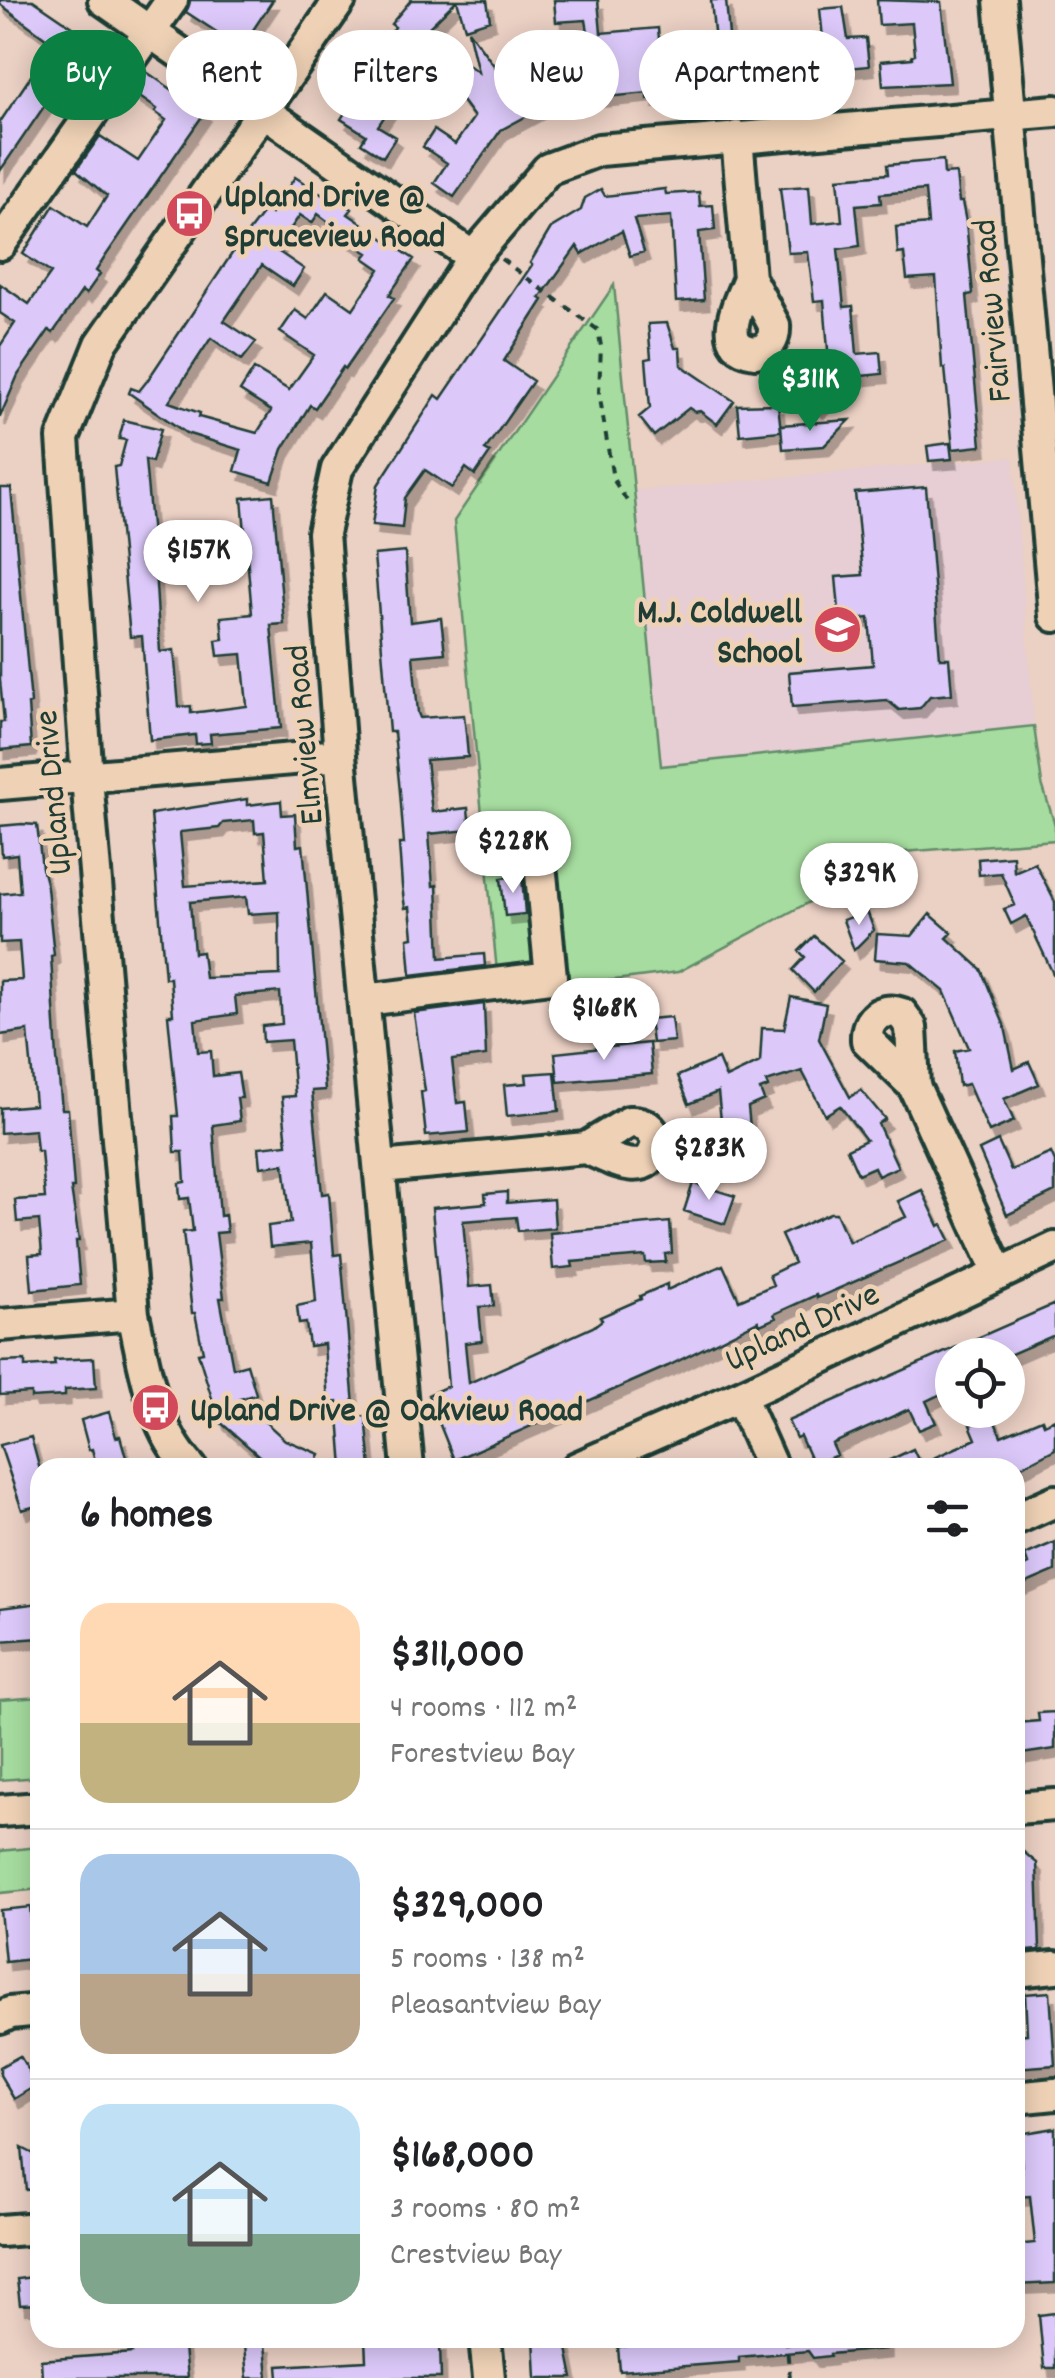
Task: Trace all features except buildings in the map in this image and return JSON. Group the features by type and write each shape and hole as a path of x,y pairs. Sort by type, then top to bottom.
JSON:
{"street":[{"path":"104,0 166,43"},
{"path":"0,244 172,0"},
{"name":"Upland Drive","path":"297,62 340,0"},
{"name":"Fairview Road","path":"1000,0 1010,114 1044,351 1055,616"},
{"name":"Elmview Road","path":"407,1458 340,755 323,532 337,469 478,251 548,169 599,150 1055,111"},
{"name":"Upland Drive","path":"182,1458 152,1399 133,1314 87,778 63,438 101,344 257,120"},
{"path":"277,120 478,251"},
{"path":"737,137 750,278"},
{"path":"0,784 340,755"},
{"path":"364,1000 551,978 541,874"},
{"path":"914,1086 998,1273"},
{"path":"381,1167 586,1148"},
{"name":"Upland Drive","path":"600,1458 1055,1248"},
{"path":"0,1315 0,1325 133,1314"},
{"path":"740,1396 768,1458"},
{"path":"1025,1514 1055,1501"},
{"path":"1025,1807 1055,1805"},
{"path":"0,1811 30,1809"},
{"path":"1025,1970 1055,1968"},
{"path":"0,2018 30,2011"},
{"path":"1025,2097 1055,2094"},
{"path":"0,2231 30,2229"},
{"path":"486,2348 489,2378"}],"path":[{"path":"478,251 598,330 600,392 612,479 629,504"},
{"path":"787,2348 790,2378"}],"shaded area":[{"name":"M.J. Coldwell School","path":"1013,457 1034,726 661,766 632,491"}],"green space":[{"path":"614,285 661,766 1034,726 1055,840 903,852 678,972 496,995 497,972 454,521"},
{"path":"30,1698 30,1778 0,1780 0,1700"},
{"path":"30,1848 30,1890 0,1893 0,1851"}],"place":[{"name":"Upland Drive @ Spruceview Road","path":"189,214"},
{"name":"M.J. Coldwell School","path":"837,630"},
{"name":"Upland Drive @ Oakview Road","path":"155,1408"}]}
